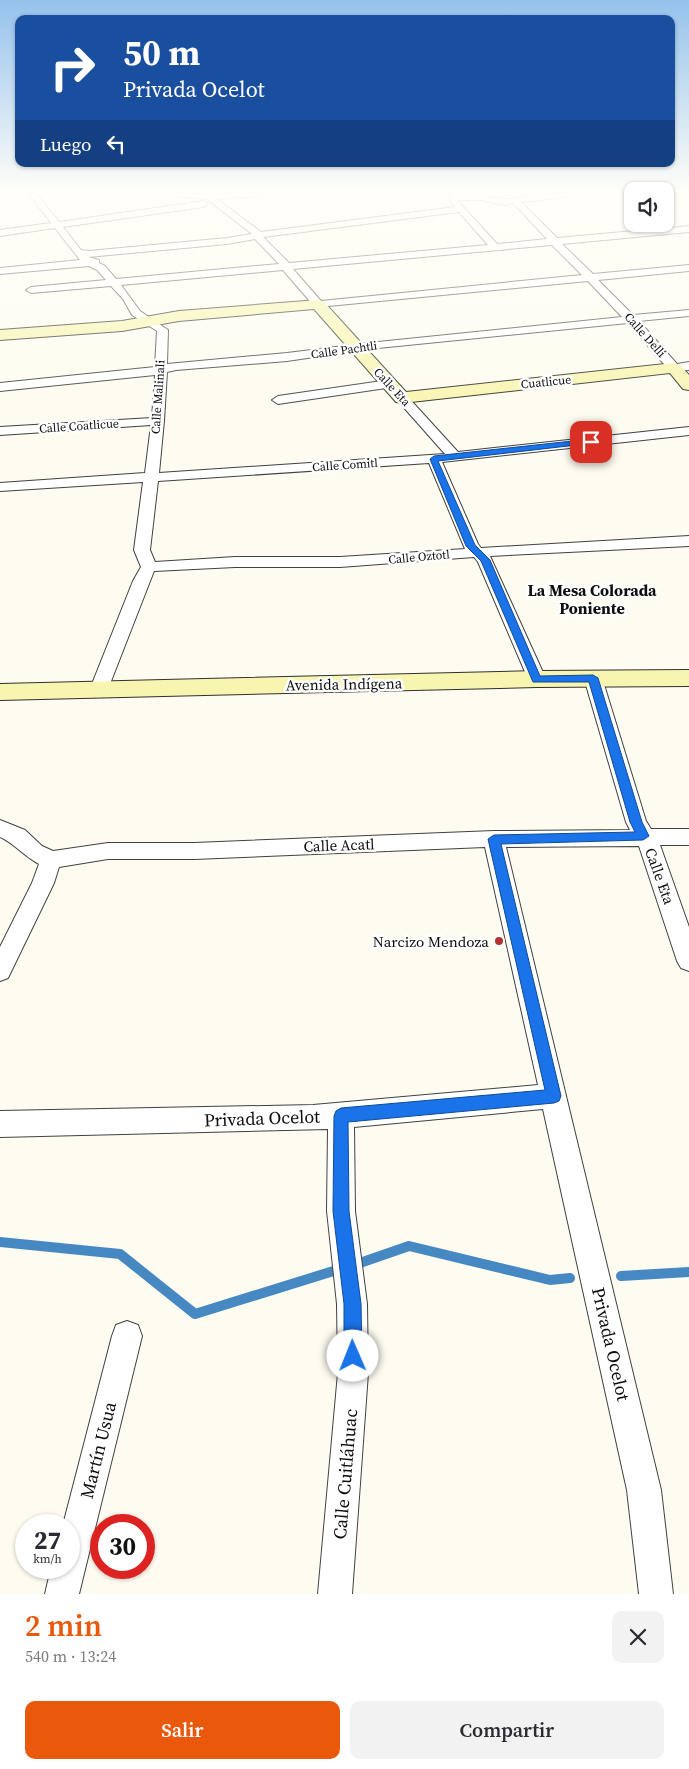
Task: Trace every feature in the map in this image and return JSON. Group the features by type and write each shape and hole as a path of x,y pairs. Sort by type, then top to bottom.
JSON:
{"street":[{"path":"0,273 35,267"},
{"path":"100,267 123,293 136,313 149,322"},
{"path":"31,290 270,267"},
{"name":"Calle Eta","path":"287,267 356,348 455,457"},
{"name":"Calle Delli","path":"579,267 629,319 681,367 689,385"},
{"path":"0,335 122,326 179,316 689,268"},
{"path":"123,293 145,278"},
{"name":"Calle Pachtli","path":"0,387 147,373 176,366 287,357 689,313"},
{"name":"Calle Malinali","path":"149,322 162,330 163,341 158,420 142,550 149,567"},
{"name":"Cuatlicue","path":"402,398 681,367"},
{"path":"278,400 389,384"},
{"name":"Calle Coatlicue","path":"0,431 158,420"},
{"name":"Calle Comitl","path":"0,487 434,459 689,431"},
{"path":"434,459 471,546 485,560 537,679"},
{"name":"Calle Oztotl","path":"149,567 235,562 340,562 689,541"},
{"path":"99,689 141,581 149,567"},
{"name":"Calle Eta","path":"593,678 636,822 652,850 689,961"},
{"name":"Avenida Indígena","path":"0,692 537,679 689,678"},
{"path":"0,828 18,836 34,852 51,860 43,883 0,971"},
{"name":"Calle Acatl","path":"51,860 108,851 194,851 494,839 689,837"},
{"name":"Privada Ocelot","path":"494,839 644,1490 656,1594"},
{"name":"Privada Ocelot","path":"0,1124 341,1116 554,1096"},
{"name":"Calle Cuitláhuac","path":"335,1594 353,1373 350,1289 341,1211 341,1116"},
{"name":"Martín Usua","path":"62,1594 127,1336"}],"waterway":[{"path":"0,1242 120,1254 195,1314 340,1269"},
{"path":"354,1265 409,1246 550,1280 570,1278"},
{"path":"621,1276 689,1272"}],"place":[{"name":"Narcizo Mendoza","path":"499,941"}],"district":[{"name":"La Mesa Colorada Poniente","path":"592,599"}],"route":[{"path":"353,1356 352,1304 341,1211 341,1116 554,1096 494,839 643,836 636,822 593,678 537,679 485,560 471,546 434,459 591,442"}]}
